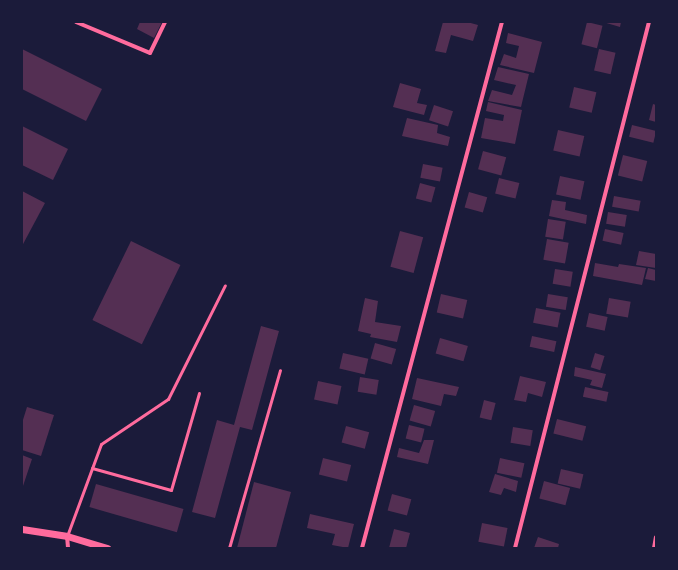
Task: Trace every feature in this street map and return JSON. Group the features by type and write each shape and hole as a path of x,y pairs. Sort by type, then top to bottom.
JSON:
{"street":[{"path":"76,22 150,53 165,22"},
{"path":"362,548 502,22"},
{"path":"516,548 649,22"},
{"path":"22,530 66,536 107,548"},
{"path":"66,536 68,548"},
{"path":"654,548 656,537"}],"lane":[{"path":"66,536 101,444 168,399 225,285"},
{"path":"229,548 280,370"},
{"path":"92,468 171,490 199,393"}],"building":[{"path":"140,22 162,22 154,38 137,29"},
{"path":"443,22 467,22 478,25 473,41 451,35 446,53 435,51"},
{"path":"587,22 603,26 597,48 581,44"},
{"path":"603,22 621,22 620,27"},
{"path":"508,33 542,42 534,73 500,65 504,54 516,58 519,46 506,43"},
{"path":"22,49 102,89 86,121 22,89"},
{"path":"599,49 616,53 611,74 594,70"},
{"path":"498,67 529,74 521,107 488,101 492,90 512,95 516,85 494,80"},
{"path":"400,83 421,89 417,103 427,105 424,115 393,107"},
{"path":"574,87 596,92 592,113 569,107"},
{"path":"488,102 522,110 515,144 481,138 485,118 503,121 504,115 486,111"},
{"path":"653,104 656,105 656,122 649,120"},
{"path":"434,105 453,111 448,126 429,120"},
{"path":"407,118 438,125 437,133 450,137 448,146 402,136"},
{"path":"632,125 656,131 653,143 629,137"},
{"path":"22,126 68,149 53,180 22,165"},
{"path":"558,130 584,136 580,157 553,150"},
{"path":"483,151 506,157 501,176 478,169"},
{"path":"623,155 647,161 642,181 618,175"},
{"path":"423,164 443,168 440,182 420,178"},
{"path":"560,176 584,181 581,200 556,195"},
{"path":"499,178 519,183 516,199 495,194"},
{"path":"420,183 435,187 431,203 416,198"},
{"path":"22,191 45,203 22,246"},
{"path":"469,192 487,197 483,213 465,207"},
{"path":"614,196 641,201 639,212 612,207"},
{"path":"552,200 566,202 565,210 587,215 586,224 549,216"},
{"path":"608,212 627,215 625,227 606,224"},
{"path":"548,219 566,222 563,240 545,237"},
{"path":"605,229 624,233 621,245 603,241"},
{"path":"400,231 423,237 414,273 390,267"},
{"path":"547,239 569,243 565,264 543,260"},
{"path":"131,241 180,265 142,344 92,320"},
{"path":"639,251 656,254 656,268 636,265"},
{"path":"595,263 618,267 619,264 646,268 642,285 593,276"},
{"path":"648,268 656,270 656,281 645,279"},
{"path":"555,269 573,272 570,287 553,284"},
{"path":"441,294 467,300 463,319 437,313"},
{"path":"548,294 568,297 566,310 546,307"},
{"path":"365,298 378,301 375,322 401,326 397,342 370,337 371,334 358,331"},
{"path":"609,298 631,302 628,318 606,314"},
{"path":"536,308 561,313 558,327 533,323"},
{"path":"589,313 608,317 605,331 586,327"},
{"path":"261,326 279,331 252,430 240,427 215,518 192,512 217,420 234,425"},
{"path":"532,336 556,341 554,352 530,347"},
{"path":"440,338 468,346 463,361 436,353"},
{"path":"375,343 396,349 392,364 371,358"},
{"path":"343,353 368,359 365,374 339,369"},
{"path":"595,353 605,356 600,370 591,367"},
{"path":"575,367 606,374 602,388 590,385 592,380 574,376"},
{"path":"520,376 546,382 542,397 528,393 526,402 514,400"},
{"path":"360,377 379,380 376,395 358,392"},
{"path":"417,378 459,387 456,396 444,394 441,406 412,399"},
{"path":"318,381 341,386 338,405 314,400"},
{"path":"585,387 608,392 606,402 583,397"},
{"path":"484,400 496,403 491,420 480,417"},
{"path":"414,405 435,411 431,426 410,420"},
{"path":"27,407 54,415 41,456 22,450 22,423"},
{"path":"557,419 586,426 582,441 553,434"},
{"path":"409,425 425,429 421,442 406,439"},
{"path":"346,426 369,432 365,449 342,442"},
{"path":"513,427 533,430 530,446 510,443"},
{"path":"424,440 434,440 428,464 397,457 399,448 419,453"},
{"path":"22,455 32,459 22,489"},
{"path":"323,458 351,465 347,482 319,474"},
{"path":"500,458 524,463 521,478 497,473"},
{"path":"561,469 583,474 580,489 558,484"},
{"path":"495,474 518,481 516,492 504,488 501,495 489,492"},
{"path":"544,481 570,488 565,505 539,498"},
{"path":"254,482 291,492 276,548 237,548"},
{"path":"96,484 183,509 177,532 89,507"},
{"path":"392,494 411,499 407,516 388,510"},
{"path":"310,514 354,524 348,548 332,545 335,534 307,528"},
{"path":"482,523 508,528 504,547 478,542"},
{"path":"394,529 410,533 406,548 389,548"},
{"path":"538,537 559,544 558,548 534,548"}]}
